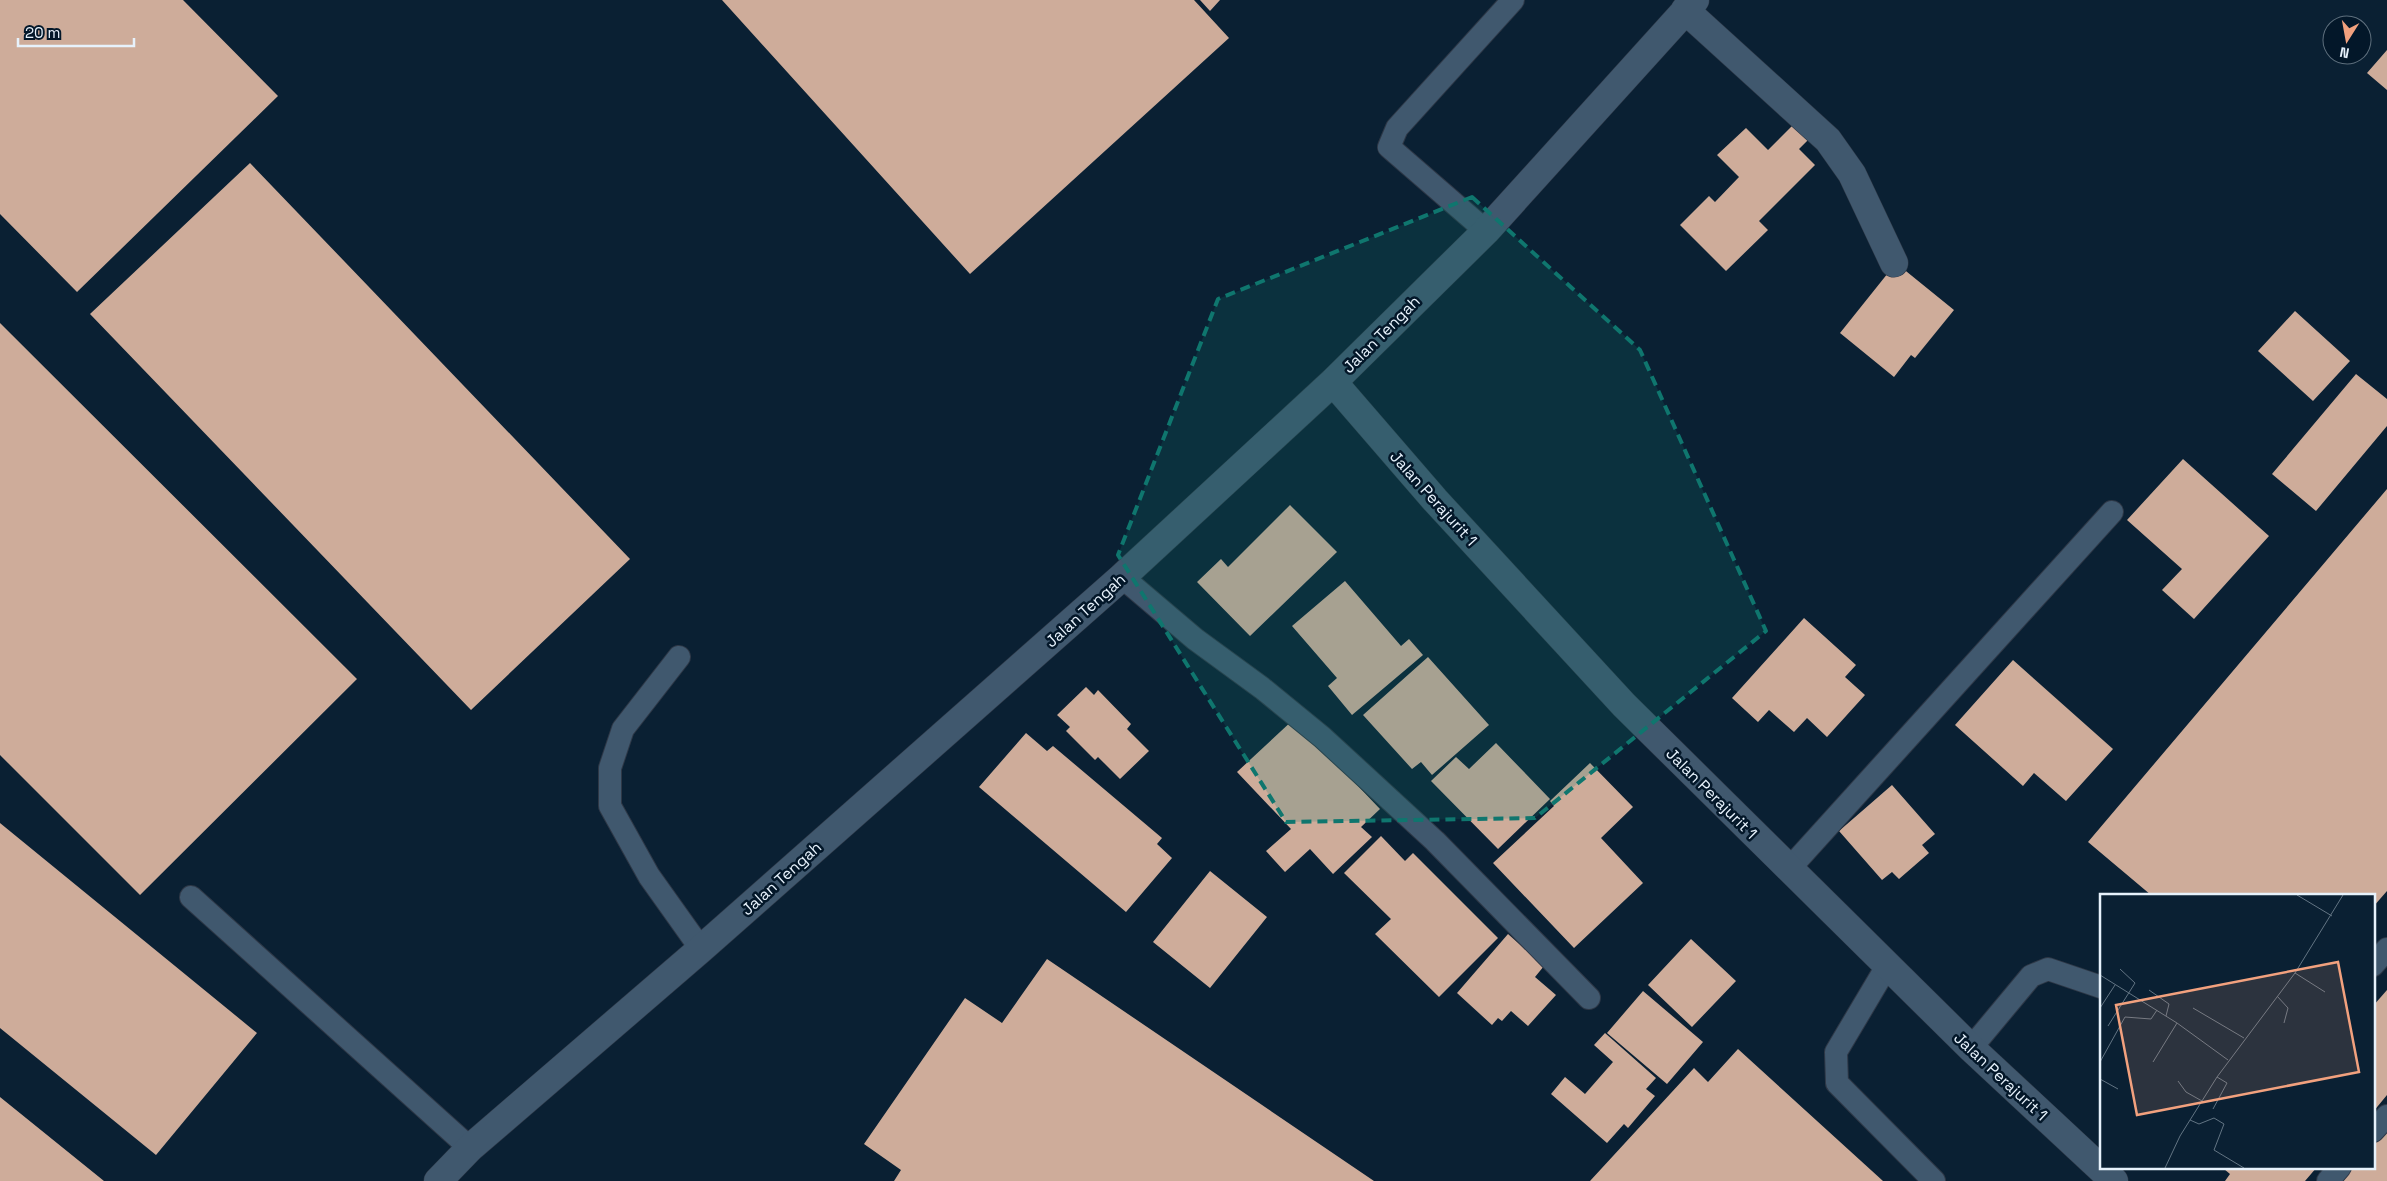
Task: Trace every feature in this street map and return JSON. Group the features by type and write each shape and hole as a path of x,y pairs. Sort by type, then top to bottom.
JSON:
{"street":[{"name":"Jalan Tengah","path":"438,1181 470,1148 701,950 1122,577 1333,382 1486,231 1690,5"},
{"path":"1690,5 1828,140 1852,174 1894,263"},
{"name":"Jalan Perajurit 1","path":"1333,382 1435,500 1618,698 1971,1048 2114,1181"}],"lane":[{"path":"1486,231 1390,147 1397,128 1512,0"},
{"path":"1789,869 2112,512"},
{"path":"1122,577 1195,639 1262,688 1322,737 1435,841 1589,998"},
{"path":"679,657 623,729 610,768 610,806 649,876 701,950"},
{"path":"191,897 470,1148"},
{"path":"2374,963 2387,948"},
{"path":"1887,966 1836,1052 1837,1083 1934,1181"},
{"path":"1971,1048 2031,976 2048,969 2100,987"},
{"path":"2374,1130 2387,1116"},
{"path":"2328,1181 2339,1168"}],"highlighted area":[{"path":"1472,197 1640,350 1766,631 1535,818 1286,822 1118,555 1218,299"}],"building":[{"path":"0,0 183,0 278,96 77,292 0,214"},
{"path":"722,0 1194,0 1229,38 970,274"},
{"path":"1200,0 1220,0 1210,11"},
{"path":"2387,50 2387,90 2367,73"},
{"path":"1795,123 1809,139 1799,149 1815,165 1759,221 1768,230 1726,271 1680,225 1709,196 1715,202 1739,177 1717,155 1746,128 1768,150"},
{"path":"250,163 630,559 471,710 90,314"},
{"path":"1896,263 1954,310 1915,358 1911,355 1894,377 1840,333"},
{"path":"2295,311 2350,361 2313,401 2258,351"},
{"path":"0,323 357,679 140,895 0,755"},
{"path":"2356,374 2387,399 2387,426 2316,511 2272,474"},
{"path":"2183,459 2269,536 2194,619 2162,590 2182,569 2127,520"},
{"path":"2387,489 2387,891 2374,906 2374,894 2150,894 2088,842"},
{"path":"1290,505 1337,552 1250,636 1197,582 1221,559 1228,567"},
{"path":"1345,581 1401,646 1409,639 1423,655 1352,715 1328,686 1337,678 1292,626"},
{"path":"1804,618 1856,665 1845,677 1865,695 1827,737 1807,718 1794,732 1769,710 1758,722 1732,698"},
{"path":"1428,657 1489,725 1432,775 1421,762 1412,769 1363,715"},
{"path":"2013,660 2113,749 2066,801 2034,773 2023,786 1955,725"},
{"path":"1086,687 1094,695 1098,690 1131,724 1127,729 1149,751 1120,779 1098,757 1095,760 1066,731 1070,727 1057,715"},
{"path":"1294,719 1380,809 1361,827 1372,837 1333,874 1310,849 1285,872 1266,851 1291,829 1237,772"},
{"path":"1026,733 1047,751 1053,746 1162,838 1157,844 1172,858 1126,912 979,787"},
{"path":"1496,743 1550,799 1498,849 1431,781 1456,757 1469,769"},
{"path":"1590,763 1633,807 1601,838 1643,883 1574,948 1493,863 1554,806 1550,801"},
{"path":"1892,785 1935,834 1922,845 1929,853 1899,879 1892,872 1882,880 1839,831"},
{"path":"0,823 257,1033 156,1155 0,1028"},
{"path":"1381,836 1405,861 1413,853 1498,938 1439,997 1375,934 1391,919 1344,873"},
{"path":"1210,871 1267,917 1210,988 1153,942"},
{"path":"1508,934 1544,966 1535,977 1556,995 1528,1026 1511,1011 1502,1021 1498,1018 1492,1025 1457,993"},
{"path":"1691,939 1736,981 1692,1027 1648,985"},
{"path":"1047,959 1374,1181 894,1181 901,1170 864,1144 965,998 1002,1023"},
{"path":"2387,990 2387,1095 2374,1111 2374,1005"},
{"path":"1643,991 1703,1042 1667,1084 1607,1033"},
{"path":"1605,1033 1656,1078 1646,1089 1655,1096 1628,1128 1624,1124 1607,1143 1551,1094 1565,1077 1585,1094 1613,1062 1594,1045"},
{"path":"1738,1049 1883,1181 1590,1181 1694,1068 1708,1082"},
{"path":"0,1097 104,1181 0,1181"},
{"path":"2387,1117 2387,1181 2335,1181 2347,1168 2374,1168 2374,1132"},
{"path":"2316,1168 2305,1181 2225,1181 2230,1174 2224,1169"}]}
